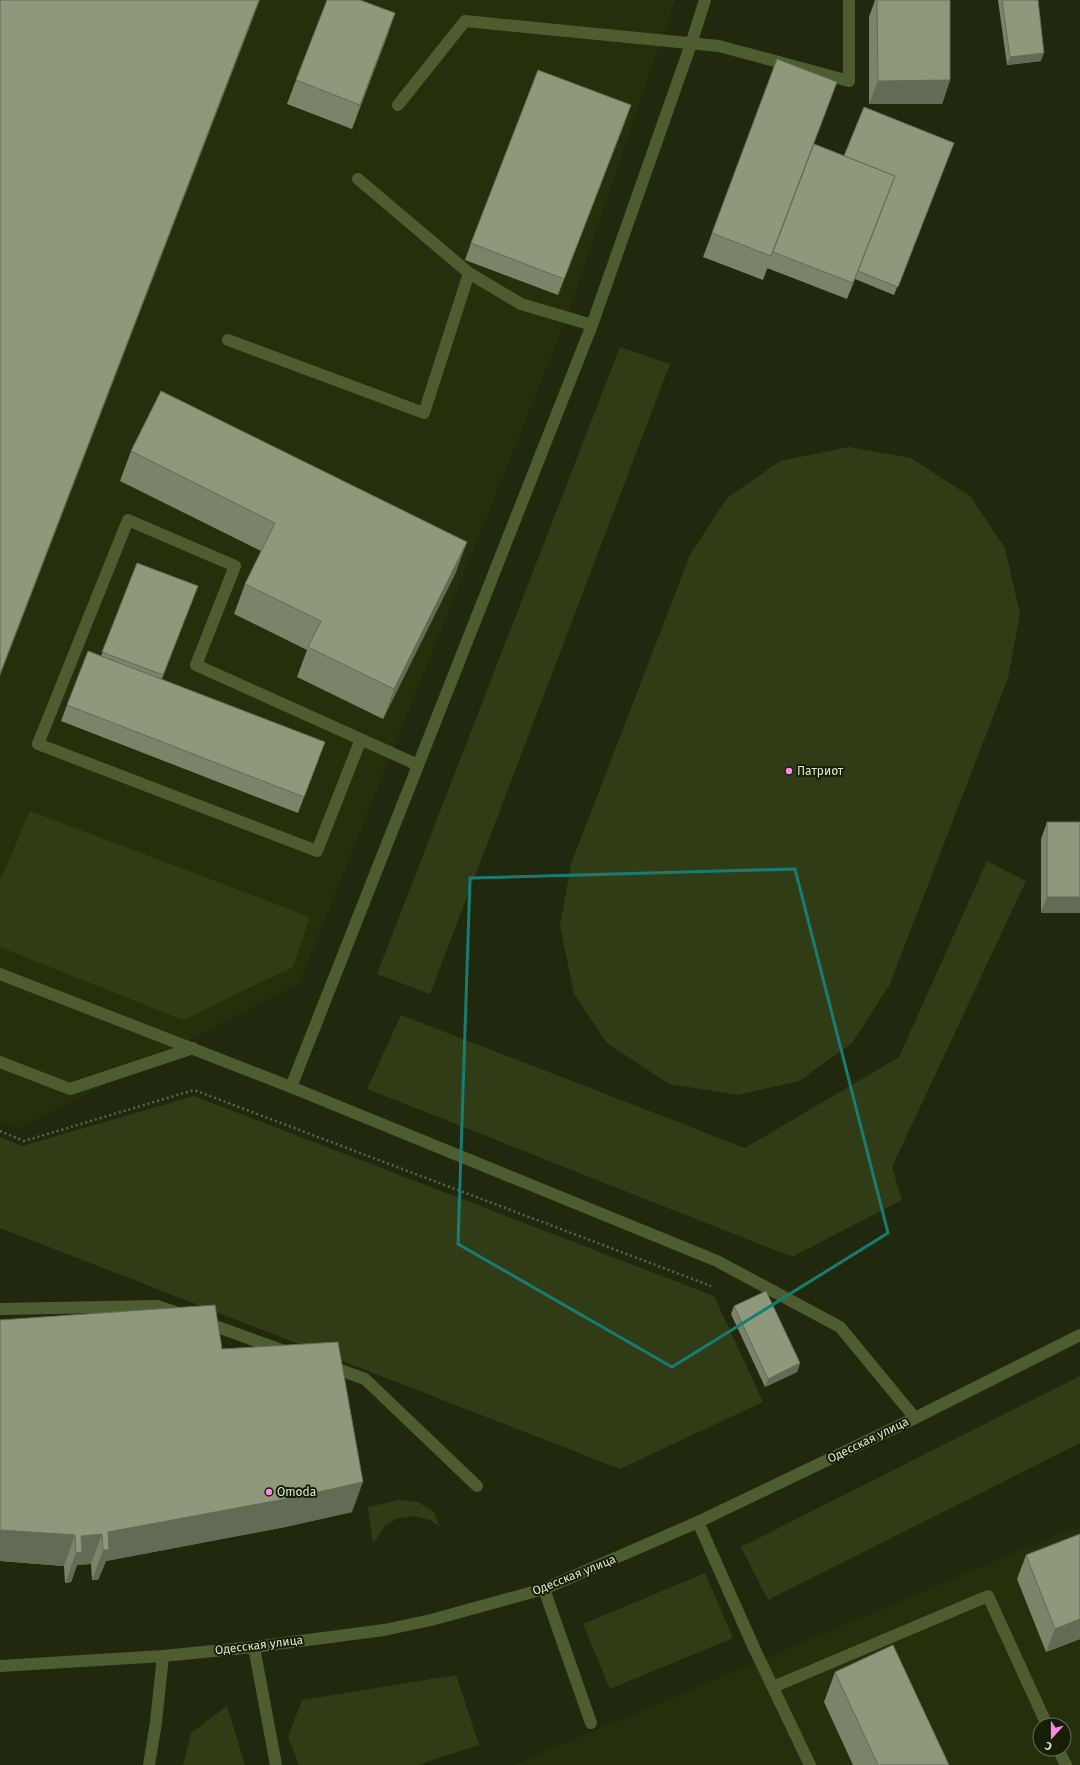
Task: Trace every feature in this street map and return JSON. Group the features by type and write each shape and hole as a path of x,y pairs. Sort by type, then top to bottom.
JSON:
{"street":[{"path":"292,1086 592,325 691,44 705,0"},
{"path":"398,105 465,21 719,46 849,81 849,0"},
{"path":"358,179 469,273 521,304 592,325"},
{"path":"228,340 424,413 469,273"},
{"path":"361,739 317,851 38,744 128,520 235,566 196,665 361,739 418,765"},
{"path":"0,974 292,1086 717,1261 840,1327 915,1418"},
{"path":"0,1062 70,1089 193,1048"},
{"path":"0,1309 157,1306 298,1356"},
{"name":"Одесская улица","path":"0,1666 163,1656 254,1647 384,1630 431,1620 544,1590 698,1522 915,1418 1080,1335"},
{"path":"320,1363 365,1379 477,1486"},
{"path":"698,1522 810,1765"},
{"path":"544,1590 591,1723"},
{"path":"773,1687 988,1596 1043,1717"},
{"path":"254,1647 276,1765"},
{"path":"149,1765 156,1722 163,1656"}],"path":[{"path":"0,1131 24,1141 194,1090 713,1287"}],"highlighted area":[{"path":"795,869 888,1233 672,1367 458,1244 470,878"}],"shaded area":[{"path":"0,0 675,0 566,320 299,984 18,1129 0,1122"},
{"path":"620,347 670,364 430,994 377,974"},
{"name":"Патриот","path":"849,447 911,458 971,497 1005,548 1020,614 1008,678 889,986 852,1043 799,1081 738,1095 669,1084 607,1043 574,994 560,926 571,864 690,555 727,498 780,461"},
{"path":"30,811 310,917 293,967 183,1020 0,947 0,881"},
{"path":"987,861 1026,881 892,1167 902,1200 792,1257 367,1089 401,1015 745,1148 899,1057"},
{"path":"194,1096 714,1296 763,1402 620,1469 0,1228 0,1137 22,1146"},
{"path":"1080,1376 1080,1443 768,1600 741,1547"},
{"path":"399,1500 418,1502 434,1512 440,1527 430,1520 415,1516 396,1519 384,1527 373,1544 368,1507"},
{"path":"1080,1525 1080,1765 513,1765"},
{"path":"705,1573 733,1638 610,1689 583,1624"},
{"path":"456,1675 479,1745 418,1765 299,1765 288,1737 302,1700"},
{"path":"227,1706 245,1765 183,1765 191,1733"}],"building":[{"path":"0,0 259,0 0,674"},
{"path":"327,0 360,0 395,13 360,105 296,80"},
{"path":"877,0 950,0 950,80 878,81"},
{"path":"1002,0 1038,0 1044,53 1010,57"},
{"path":"777,59 837,82 771,256 712,233"},
{"path":"538,70 631,105 564,279 471,243"},
{"path":"864,107 954,143 898,287 858,271 895,176 844,156"},
{"path":"814,144 895,176 853,283 773,252"},
{"path":"161,391 467,542 394,689 308,647 321,621 245,584 275,523 131,451"},
{"path":"137,563 198,586 163,675 102,652"},
{"path":"88,651 325,742 304,797 67,705"},
{"path":"1047,822 1080,822 1080,897 1047,897"},
{"path":"766,1291 800,1363 768,1379 734,1306"},
{"path":"215,1305 222,1349 338,1342 363,1482 296,1497 108,1532 109,1550 103,1550 102,1534 81,1536 82,1552 76,1553 75,1535 0,1530 0,1320"},
{"path":"1080,1534 1080,1619 1055,1629 1026,1555"},
{"path":"893,1645 949,1765 878,1765 835,1672"}],"place":[{"name":"Патриот","path":"789,771"},
{"name":"Omoda","path":"269,1492"}]}
